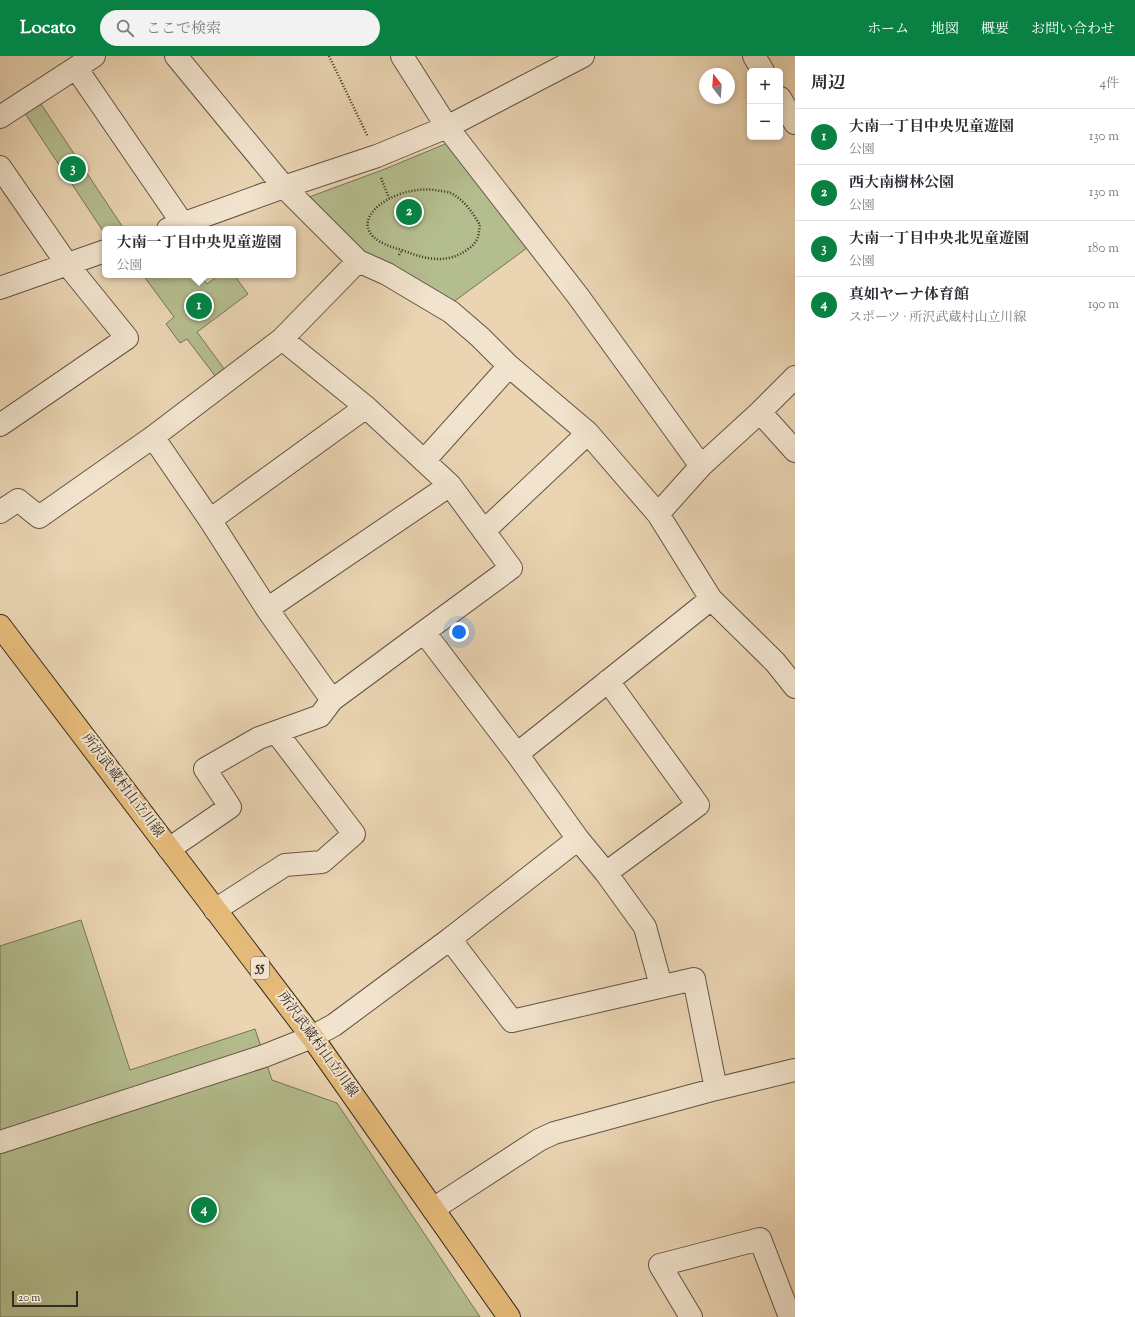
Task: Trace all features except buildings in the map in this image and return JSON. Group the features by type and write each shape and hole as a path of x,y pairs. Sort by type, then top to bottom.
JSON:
{"main road":[{"name":"所沢武蔵村山立川線","path":"0,626 312,1037 509,1317"}],"street":[{"path":"0,117 94,56"},
{"path":"176,56 284,187 358,261 387,274 451,312 509,366 588,433 658,514 711,599 775,662 795,687"},
{"path":"402,56 447,127 578,296 701,466"},
{"path":"76,68 175,226 377,156 447,127 583,56"},
{"path":"754,56 761,68"},
{"path":"783,103 795,123"},
{"path":"0,167 67,264 127,338 0,426"},
{"path":"0,288 102,252"},
{"path":"0,512 18,500 39,518 153,437 282,339 358,261"},
{"path":"169,849 230,807 205,769 259,738 320,716 332,700 510,568 450,485 366,407 282,339"},
{"path":"424,461 509,366"},
{"path":"658,514 701,466 760,412 795,377"},
{"path":"210,520 366,407"},
{"path":"760,412 795,451"},
{"path":"484,531 588,433"},
{"path":"153,437 210,520 267,609 332,700"},
{"path":"267,609 450,485"},
{"path":"516,754 711,599"},
{"path":"424,632 645,927 662,986"},
{"path":"606,873 698,805 608,681"},
{"path":"215,910 286,865 322,862 354,834 276,732"},
{"path":"0,1142 264,1056 312,1037 334,1025 450,939 578,839"},
{"path":"450,939 512,1021 694,979 716,1089"},
{"path":"433,1209 538,1140 554,1134 716,1089 795,1070"},
{"path":"691,1317 660,1265 760,1239 790,1317"}],"path":[{"path":"329,56 377,156"},
{"path":"431,188 451,193 468,206 480,225 477,239 471,247 460,256 450,259 438,259 416,256 402,250 388,247 377,241 371,236 368,230 369,219 374,209 389,198 407,191 431,188"},
{"path":"387,274 402,250"}],"green space":[{"path":"37,98 122,226 102,226 102,229 22,109"},
{"path":"450,142 531,245 452,303 373,260 301,200 385,169"},
{"path":"145,278 202,278 207,284 215,278 236,278 248,294 197,332 228,374 219,381 187,339 180,343 166,324 174,317"},
{"path":"81,920 130,1070 255,1029 272,1080 337,1103 480,1317 0,1317 0,946"}],"place":[{"name":"大南一丁目中央北児童遊園","path":"73,169"},
{"name":"西大南樹林公園","path":"409,212"},
{"name":"大南一丁目中央児童遊園","path":"199,306"},
{"name":"真如ヤーナ体育館","path":"204,1210"}]}
